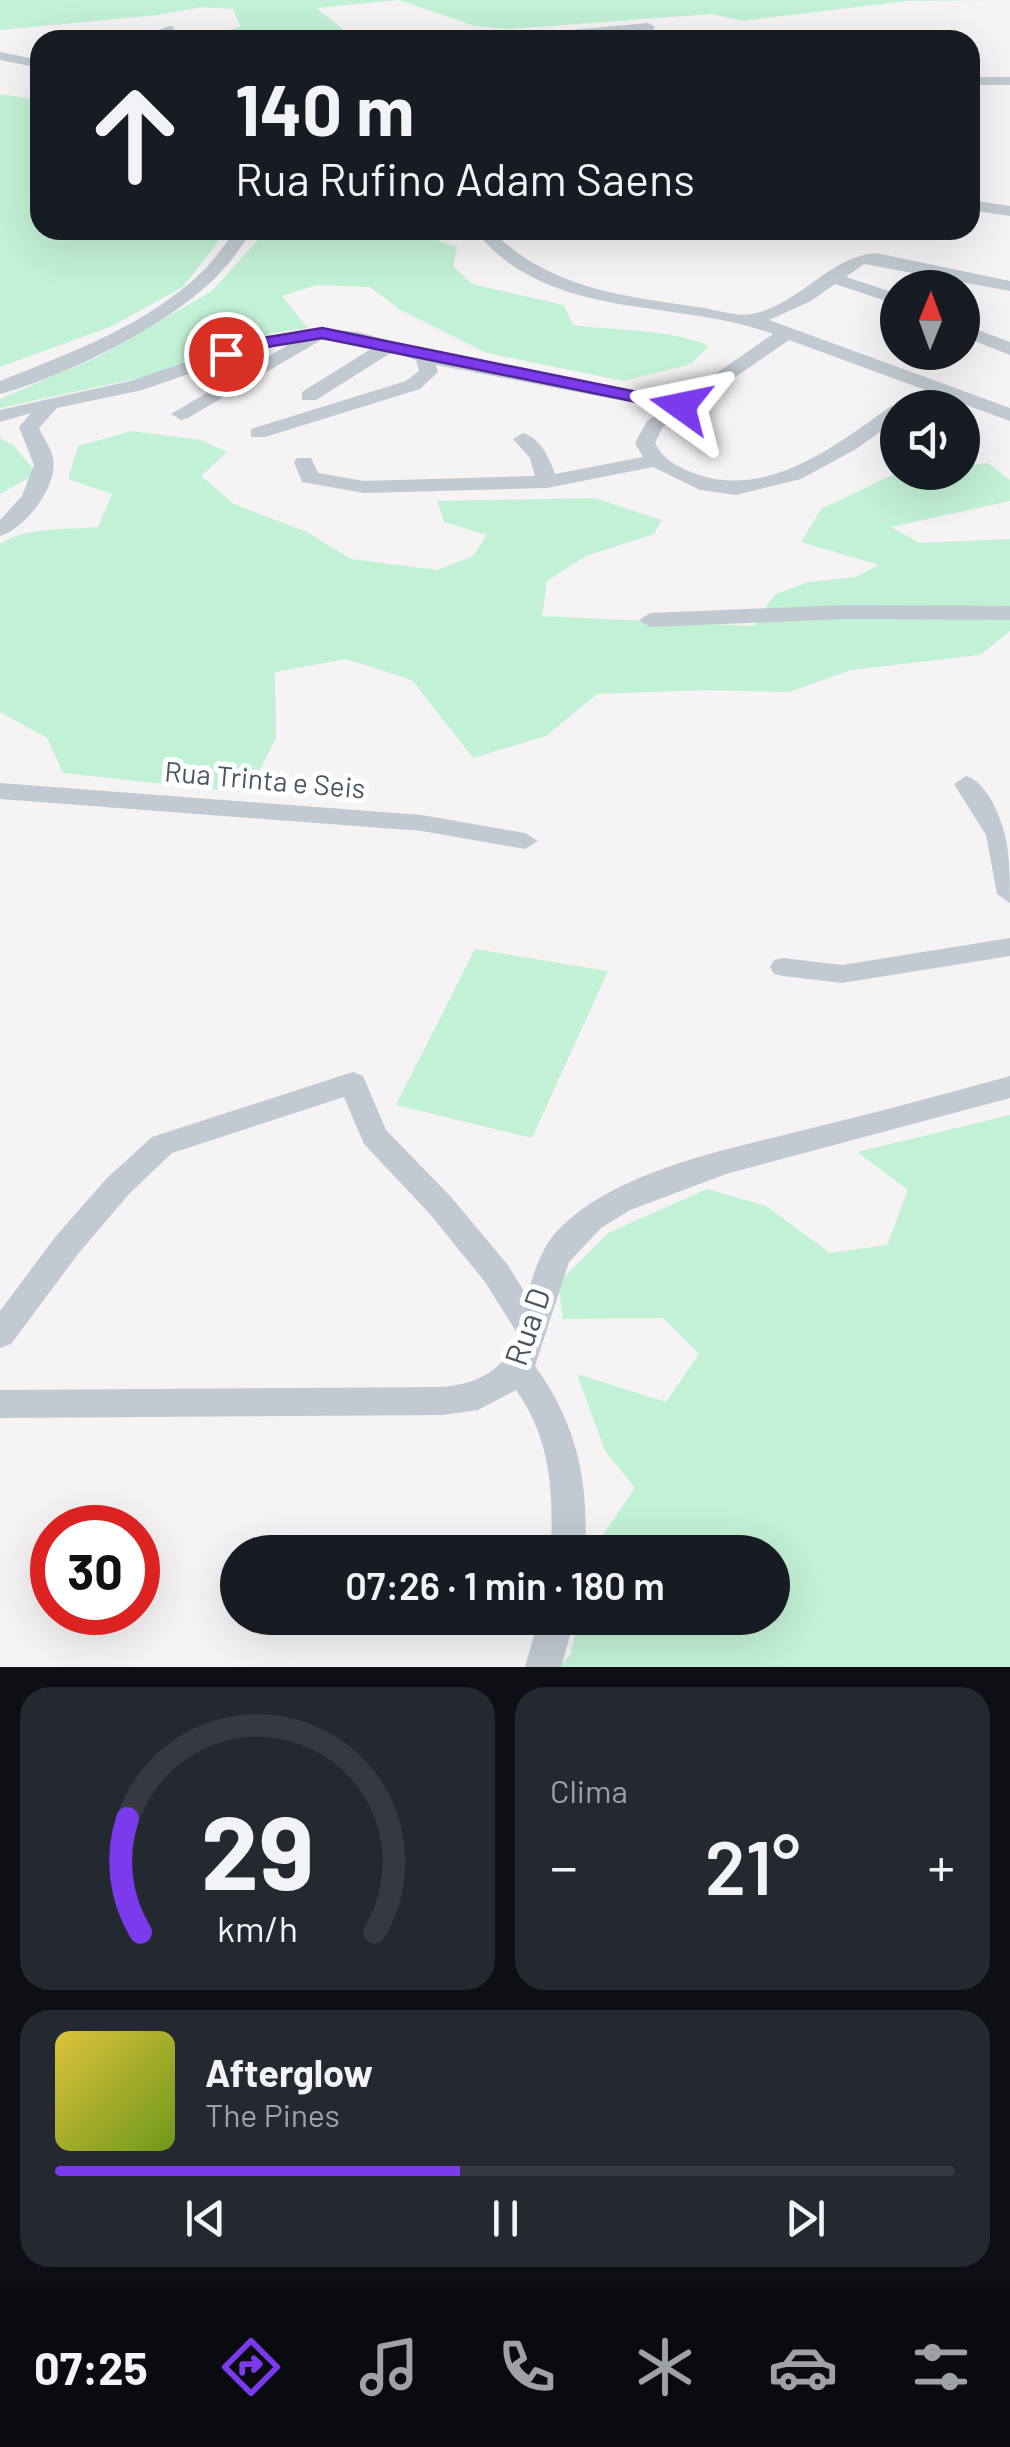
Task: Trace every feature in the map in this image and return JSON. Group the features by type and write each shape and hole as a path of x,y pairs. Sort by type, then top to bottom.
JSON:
{"street":[{"path":"615,30 648,27"},
{"path":"0,56 30,62"},
{"path":"980,81 1010,81"},
{"path":"980,207 1010,211"},
{"path":"0,388 100,346 168,305 206,278 238,240"},
{"path":"492,240 502,252 552,281 640,304 753,320 1010,415"},
{"path":"753,320 805,297 860,259 876,258 1010,286"},
{"path":"834,278 880,294"},
{"path":"788,332 646,435 648,451 656,460 708,488 753,486 824,462 880,422"},
{"path":"0,416 148,382 251,345 322,333 424,357 681,406"},
{"path":"182,414 322,333"},
{"path":"980,337 1010,350"},
{"path":"309,396 389,346"},
{"path":"258,433 413,385 429,372 424,357"},
{"path":"925,390 931,386"},
{"path":"0,530 18,518 44,468 42,452 30,426 52,401"},
{"path":"523,439 539,456 548,482"},
{"path":"304,462 310,478 350,486 548,482 656,460"},
{"path":"650,620 846,612 1010,613"},
{"path":"966,784 988,808 1004,848 1010,894"},
{"name":"Rua Trinta e Seis","path":"0,791 422,823 525,840"},
{"path":"784,967 842,974 1010,947"},
{"path":"0,1335 106,1199 162,1145 354,1083 374,1136 440,1205 496,1272 532,1331"},
{"name":"Rua D","path":"0,1404 464,1398 490,1392 510,1379 518,1368 549,1265 568,1239 591,1218 736,1159 1010,1087"},
{"path":"518,1368 542,1399 564,1444 570,1498 569,1535"},
{"path":"543,1667 552,1635"}],"green space":[{"path":"0,0 399,0 316,8 344,30 229,30 240,26 233,9 201,7 158,15 0,30"},
{"path":"399,0 999,0 906,1 742,21 712,14 509,29 475,26"},
{"path":"0,94 30,98 30,240 219,240 183,287 110,327 0,367"},
{"path":"258,240 434,240 457,247 453,266 472,284 564,305 573,325 661,333 709,346 691,364 623,381 487,353 399,309 370,287 317,285 282,296 308,328 273,333 157,374 0,408 0,399 98,357 212,291"},
{"path":"132,431 201,440 227,452 201,476 234,504 307,532 351,559 437,570 473,556 487,535 444,522 437,501 594,498 662,520 654,534 586,556 547,581 542,616 754,626 774,595 808,582 855,577 879,565 801,542 821,509 880,481 880,490 980,490 980,464 988,463 1010,480 1010,501 891,527 919,543 1010,539 1010,631 980,655 851,670 789,692 597,694 546,736 473,758 412,680 346,659 275,672 276,738 248,793 63,773 47,738 0,712 0,544 22,534 98,527 112,494 68,479 78,446"},
{"path":"0,438 14,446 37,473 0,494"},
{"path":"475,949 608,971 532,1138 396,1105"},
{"path":"1010,1115 1010,1667 559,1667 571,1654 575,1635 790,1635 790,1535 603,1535 635,1488 605,1451 577,1374 666,1402 699,1354 663,1318 563,1319 558,1283 608,1233 707,1189 766,1206 830,1253 887,1245 908,1190 857,1152"}],"route":[{"path":"226,354 251,345 322,333 424,357 681,406"}]}
